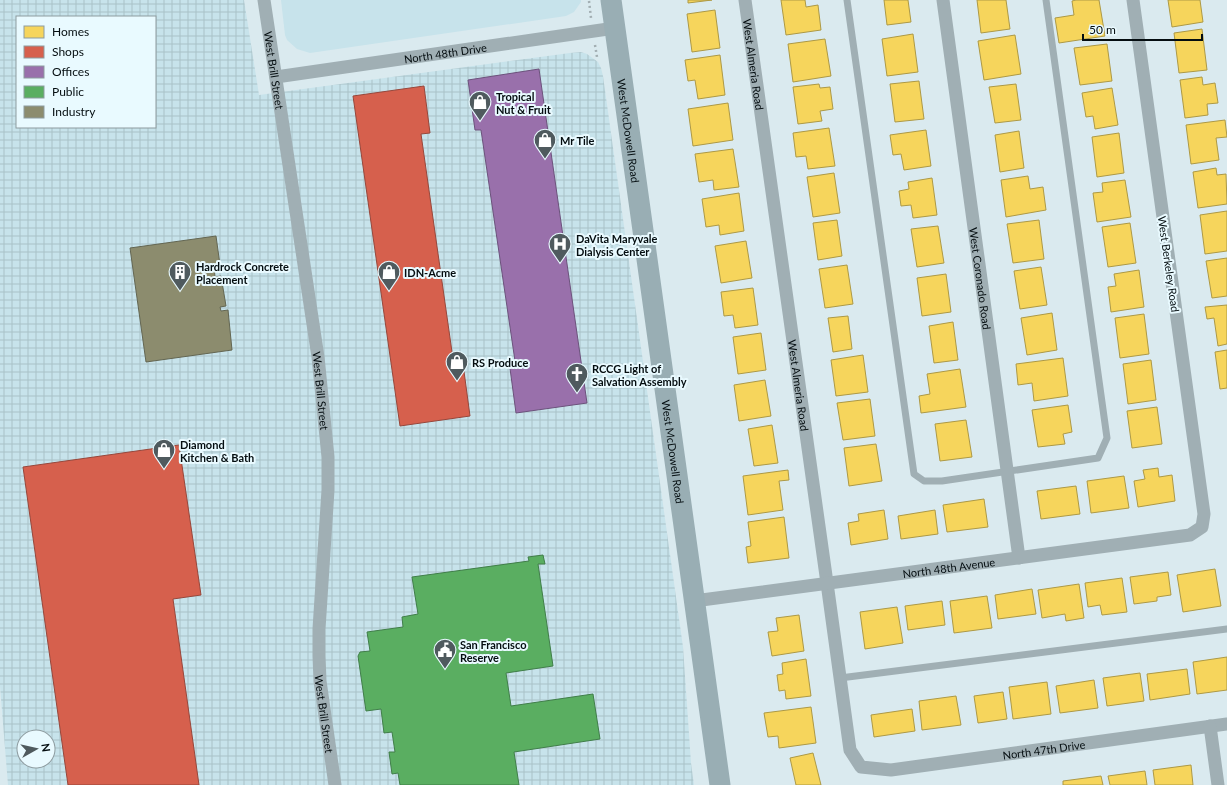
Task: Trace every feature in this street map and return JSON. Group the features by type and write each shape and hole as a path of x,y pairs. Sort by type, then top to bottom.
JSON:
{"main road":[{"name":"West McDowell Road","path":"611,0 720,785"}],"street":[{"name":"West Brill Street","path":"264,0 319,368 328,457 328,490 319,629 319,656 320,681 335,785"},
{"name":"West Almeria Road","path":"745,0 850,750 860,767"},
{"name":"West Coronado Road","path":"942,0 1019,558"},
{"name":"West Berkeley Road","path":"1133,0 1204,514 1202,528"},
{"name":"North 48th Drive","path":"276,77 615,28"},
{"name":"North 48th Avenue","path":"694,601 1190,534 1202,528"},
{"name":"North 47th Drive","path":"860,767 891,770 1227,724"},
{"path":"1210,726 1218,785"}],"lane":[{"path":"847,0 914,474 924,481 942,481 1007,470 1098,458 1107,438 1046,0"},
{"path":"840,678 1227,629"}],"shaded area":[{"path":"0,0 244,0 259,95 570,53 581,52 587,54 598,62 603,76 683,647 691,763 694,785 8,785 0,686"},
{"path":"281,0 581,0 581,2 574,12 566,16 310,53 297,49 287,40 285,35"}],"building: Homes":[{"path":"688,0 712,0 688,3"},
{"path":"781,0 805,0 806,7 818,5 821,30 786,35"},
{"path":"884,0 908,0 911,22 887,25"},
{"path":"977,0 1006,0 1010,29 981,33"},
{"path":"1099,0 1105,36 1059,43 1055,18 1074,15 1072,1"},
{"path":"1168,0 1200,0 1203,22 1172,27"},
{"path":"715,10 720,48 692,52 687,14"},
{"path":"1202,29 1207,70 1179,73 1174,33"},
{"path":"913,34 918,72 887,76 882,39"},
{"path":"1015,35 1021,74 984,80 978,41"},
{"path":"825,39 831,76 793,82 788,44"},
{"path":"1107,44 1112,81 1080,85 1074,48"},
{"path":"720,55 725,95 698,99 695,80 688,81 685,60"},
{"path":"1202,77 1203,85 1215,83 1218,103 1207,104 1208,115 1185,118 1180,80"},
{"path":"919,81 924,119 895,122 890,84"},
{"path":"819,84 820,88 830,87 833,109 820,111 822,121 798,124 793,87"},
{"path":"1016,84 1021,120 995,123 989,87"},
{"path":"1112,88 1118,125 1095,129 1093,116 1086,117 1082,93"},
{"path":"728,103 733,140 693,146 688,109"},
{"path":"1225,120 1227,137 1216,138 1219,160 1191,164 1186,125"},
{"path":"829,128 835,166 808,169 806,156 796,157 793,133"},
{"path":"926,130 931,166 904,170 901,154 893,155 890,135"},
{"path":"1019,131 1024,168 1000,172 995,135"},
{"path":"1119,133 1124,173 1097,177 1092,137"},
{"path":"733,149 739,187 714,190 713,180 699,182 695,154"},
{"path":"1216,168 1217,175 1226,174 1227,204 1198,208 1193,172"},
{"path":"834,173 840,213 813,217 807,177"},
{"path":"1028,176 1030,189 1043,187 1046,210 1006,217 1001,180"},
{"path":"932,178 937,215 913,218 911,205 901,206 899,191 909,189 908,182"},
{"path":"1125,180 1131,217 1097,222 1093,193 1103,192 1102,183"},
{"path":"739,193 744,231 720,235 719,225 706,227 702,199"},
{"path":"1227,211 1227,251 1205,254 1200,215"},
{"path":"837,220 842,256 818,260 813,223"},
{"path":"1039,220 1044,259 1013,263 1007,224"},
{"path":"1130,223 1136,263 1108,267 1102,227"},
{"path":"938,226 944,263 917,267 911,229"},
{"path":"746,241 752,278 721,283 715,246"},
{"path":"1227,258 1227,296 1212,298 1206,261"},
{"path":"847,265 853,304 825,308 819,269"},
{"path":"1041,267 1047,305 1020,309 1014,271"},
{"path":"1139,270 1144,307 1111,312 1108,287 1116,286 1114,274"},
{"path":"946,274 951,312 922,316 917,278"},
{"path":"753,288 758,325 735,328 733,315 724,316 721,292"},
{"path":"1227,305 1227,344 1218,346 1214,318 1207,319 1205,307"},
{"path":"1052,313 1057,350 1027,355 1021,318"},
{"path":"1144,314 1149,354 1120,358 1115,318"},
{"path":"848,316 852,349 833,352 828,318"},
{"path":"953,322 958,360 934,363 929,326"},
{"path":"761,333 766,370 738,374 733,337"},
{"path":"1227,350 1227,388 1220,389 1215,352"},
{"path":"863,355 868,392 836,396 831,360"},
{"path":"1063,358 1068,396 1034,401 1032,383 1018,385 1016,364"},
{"path":"1151,360 1156,400 1128,404 1123,364"},
{"path":"960,369 966,407 921,413 919,396 930,394 927,374"},
{"path":"765,380 771,416 739,421 734,385"},
{"path":"870,399 875,436 843,440 837,403"},
{"path":"1068,405 1072,432 1063,434 1065,444 1038,447 1032,410"},
{"path":"1157,407 1162,444 1132,448 1127,411"},
{"path":"966,420 972,457 940,461 935,424"},
{"path":"772,425 778,463 754,466 748,429"},
{"path":"876,444 882,481 849,486 844,448"},
{"path":"1158,468 1159,477 1172,475 1175,501 1138,507 1134,481 1145,479 1143,470"},
{"path":"788,470 789,480 779,481 783,510 748,515 743,476"},
{"path":"1124,476 1129,508 1091,513 1087,481"},
{"path":"1076,486 1080,514 1041,519 1037,491"},
{"path":"984,499 988,527 947,532 943,505"},
{"path":"884,510 888,539 851,545 848,523 859,521 858,514"},
{"path":"935,510 938,534 901,539 898,516"},
{"path":"784,517 789,558 748,563 746,547 751,546 748,522"},
{"path":"1215,569 1221,606 1183,612 1177,575"},
{"path":"1168,572 1171,595 1157,597 1157,601 1134,604 1130,577"},
{"path":"1122,578 1127,612 1102,615 1100,605 1088,607 1085,583"},
{"path":"1079,584 1084,618 1066,621 1065,614 1042,618 1038,590"},
{"path":"1032,589 1036,614 998,619 995,595"},
{"path":"987,596 992,628 954,633 950,601"},
{"path":"942,601 945,625 908,630 905,606"},
{"path":"897,607 903,643 865,649 860,612"},
{"path":"799,615 804,651 772,656 768,632 778,631 776,618"},
{"path":"1227,657 1227,690 1197,694 1193,662"},
{"path":"806,659 811,696 786,699 785,690 779,691 777,675 783,674 782,663"},
{"path":"1187,669 1190,694 1150,700 1147,674"},
{"path":"1140,673 1144,701 1107,706 1103,678"},
{"path":"1094,680 1098,708 1060,713 1056,686"},
{"path":"1047,682 1051,714 1013,719 1009,687"},
{"path":"1003,692 1007,719 978,723 974,696"},
{"path":"956,696 961,725 922,730 919,701"},
{"path":"811,707 816,743 779,748 778,736 768,737 764,713"},
{"path":"912,709 915,731 874,737 871,715"},
{"path":"813,753 821,785 796,785 790,758"},
{"path":"1191,765 1193,785 1155,785 1153,770"},
{"path":"1145,771 1147,785 1110,785 1108,776"},
{"path":"1101,776 1103,785 1063,785 1063,781"}],"building: Shops":[{"path":"424,86 430,133 421,134 454,366 463,364 470,416 400,426 353,96"},
{"path":"179,445 201,595 173,599 199,785 68,785 23,467"}],"building: Offices":[{"path":"539,69 587,403 516,413 509,361 515,361 481,130 475,130 468,80"}],"building: Public":[{"name":"San Francisco Reserve","path":"543,555 545,564 538,564 553,666 506,673 511,706 593,694 600,739 514,752 519,785 400,785 398,773 392,774 389,752 395,752 392,732 384,733 381,709 366,711 358,656 360,652 370,651 367,632 403,627 402,617 418,614 412,577 529,561 528,557"}],"building: Industry":[{"name":"Hardrock Concrete Placement","path":"216,236 220,265 214,266 215,277 221,276 226,306 220,307 221,311 228,310 232,350 146,362 130,248"}],"place":[{"name":"Tropical Nut & Fruit","path":"480,122"},
{"name":"Mr Tile","path":"545,160"},
{"name":"DaVita Maryvale Dialysis Center","path":"560,264"},
{"name":"Hardrock Concrete Placement","path":"180,292"},
{"name":"IDN-Acme","path":"389,292"},
{"name":"RS Produce","path":"457,382"},
{"name":"RCCG Light of Salvation Assembly","path":"577,394"},
{"name":"Diamond Kitchen & Bath","path":"164,470"},
{"name":"San Francisco Reserve","path":"445,670"}]}
